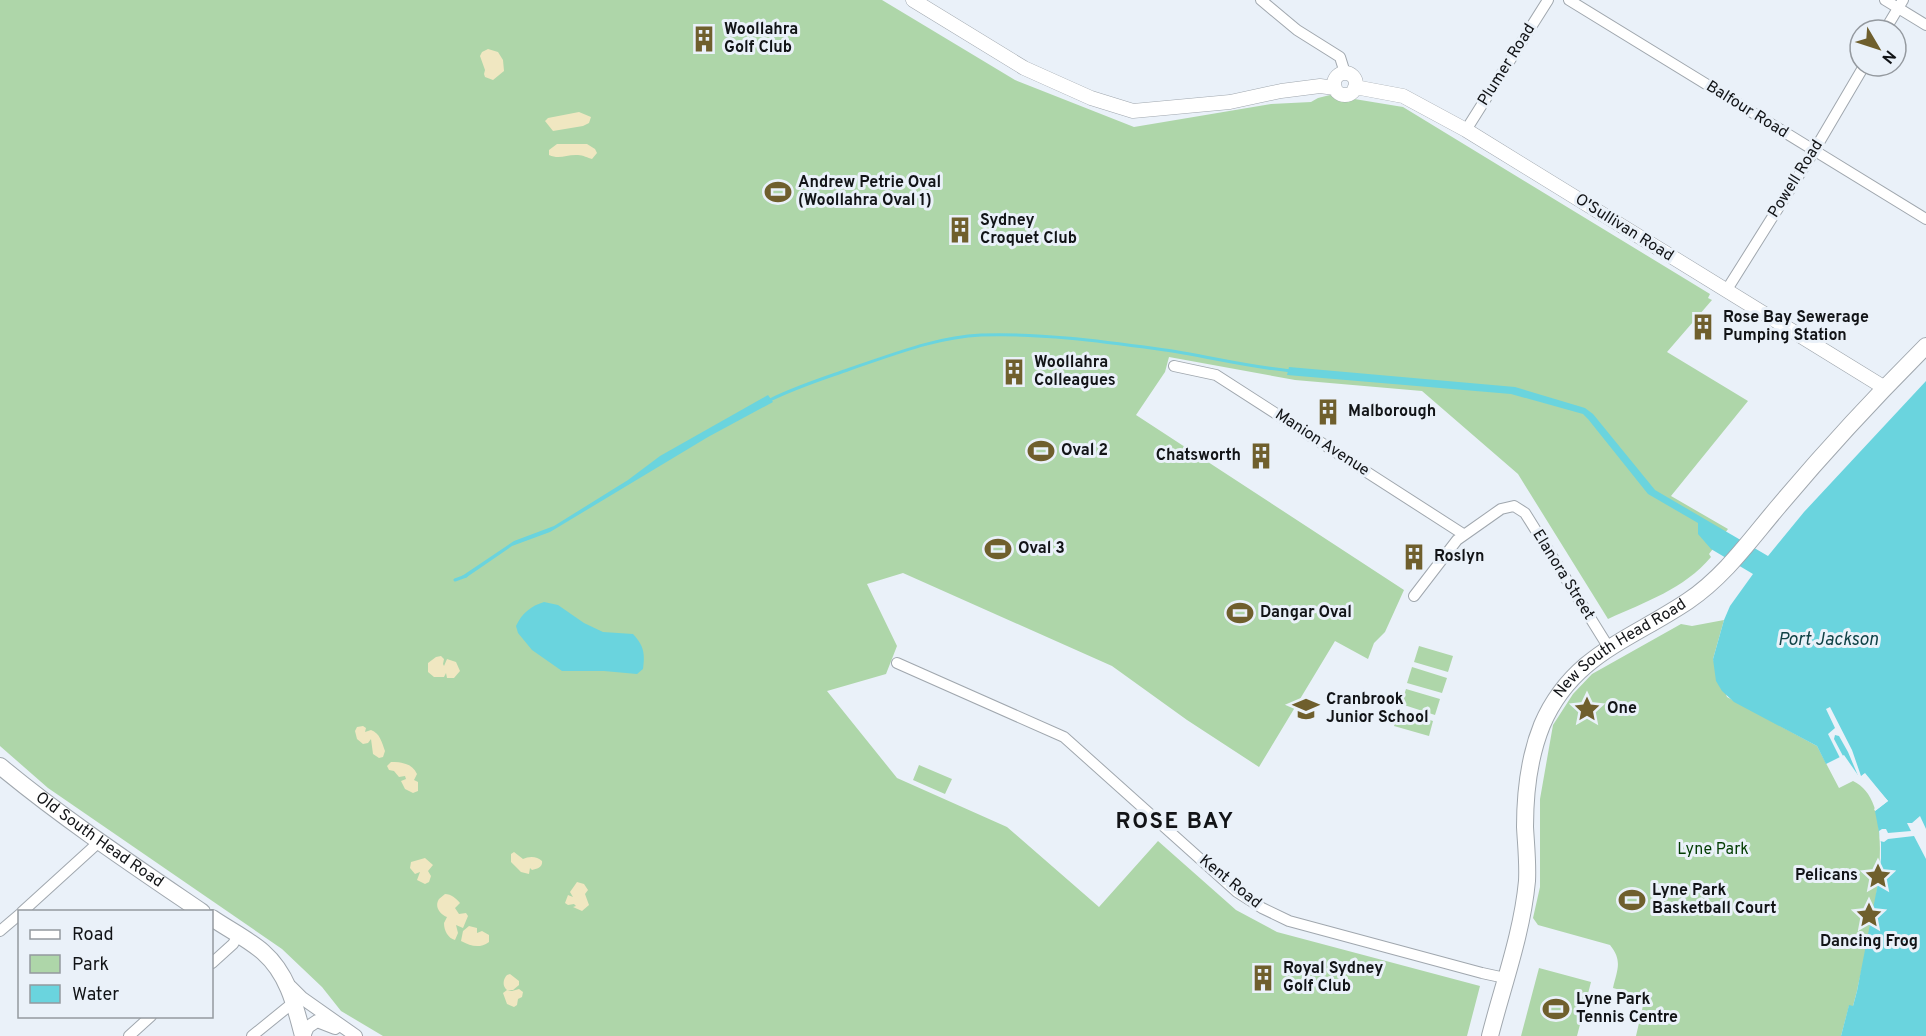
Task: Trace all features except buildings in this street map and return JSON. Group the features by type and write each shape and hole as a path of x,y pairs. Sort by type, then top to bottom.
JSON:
{"main road":[{"path":"913,0 1024,68 1091,98 1133,111 1230,102 1281,91 1320,86 1335,88 1343,94 1350,93 1355,87 1353,77 1345,73 1336,78 1335,88"},
{"name":"O'Sullivan Road","path":"1355,87 1403,96 1466,130 1885,388"},
{"name":"New South Head Road","path":"1490,1036 1519,927 1527,882 1526,799 1535,747 1551,705 1562,688 1587,663 1686,602 1710,584 1733,561 1885,388 1926,346"},
{"name":"Old South Head Road","path":"0,766 41,800 99,842 199,910"},
{"path":"213,919 262,951 277,967 288,984 304,1036"}],"street":[{"path":"1261,0 1298,30 1340,57 1345,73"},
{"name":"Plumer Road","path":"1466,130 1548,0"},
{"name":"Balfour Road","path":"1569,0 1926,219"},
{"path":"1885,0 1901,4 1926,25"},
{"path":"1892,18 1901,4"},
{"name":"Powell Road","path":"1726,291 1857,78"},
{"name":"Manion Avenue","path":"1174,366 1216,375 1463,534"},
{"name":"Elanora Street","path":"1463,534 1501,509 1514,506 1525,513 1609,648"},
{"path":"1414,596 1452,545 1463,534"},
{"name":"Kent Road","path":"897,663 1064,737 1237,892 1262,908 1297,924 1505,978"},
{"path":"24,910 99,842"},
{"path":"0,931 18,916"},
{"path":"213,962 233,944 238,936"},
{"path":"288,984 302,998 356,1036"},
{"path":"252,1036 294,1002"},
{"path":"129,1036 150,1018"},
{"path":"304,1036 308,1027 317,1020 328,1023 348,1036"}],"green space":[{"path":"0,0 882,0 1015,80 1134,127 1271,104 1311,102 1330,95 1403,107 1710,294 1708,298 1712,300 1667,352 1748,401 1671,496 1728,529 1709,554 1711,557 1689,578 1663,594 1608,619 1518,474 1422,391 1295,380 1169,357 1165,372 1136,415 1404,590 1385,632 1374,643 1368,659 1335,641 1259,767 1187,720 1112,666 903,573 867,584 897,646 886,674 827,691 897,778 1007,827 1099,907 1158,841 1236,910 1277,932 1480,986 1467,1036 383,1036 341,1011 322,987 282,949 48,788 0,746"},
{"name":"Lyne Park","path":"1724,620 1713,659 1727,697 1817,746 1839,788 1853,781 1869,795 1877,818 1880,847 1874,912 1857,991 1853,1006 1849,1006 1841,1036 1636,1036 1645,997 1613,988 1618,961 1610,945 1538,925 1533,918 1540,887 1540,799 1553,725 1573,694 1592,674 1681,624 1692,626"},
{"path":"1419,646 1453,656 1448,672 1414,662"},
{"path":"1412,667 1447,678 1442,693 1407,683"},
{"path":"1406,689 1440,699 1435,715 1401,704"},
{"path":"1399,710 1433,721 1429,736 1394,726"},
{"path":"919,765 952,779 945,794 913,780"},
{"name":"Lyne Park Tennis Centre","path":"1539,968 1591,982 1577,1036 1521,1036"}],"sand":[{"path":"488,49 498,52 503,60 504,71 493,80 485,77 480,56"},
{"path":"579,112 591,117 589,123 553,131 545,121 548,118"},
{"path":"557,144 587,144 597,153 592,159 580,155 557,157 549,155 549,150"},
{"path":"441,656 444,659 444,666 447,659 456,662 460,671 454,678 447,678 446,673 444,677 434,677 428,672 428,663"},
{"path":"357,727 366,728 365,732 371,730 379,736 385,751 383,757 379,758 373,754 371,739 368,743 363,744 357,739 355,731"},
{"path":"391,762 412,767 417,774 414,780 418,782 418,791 413,793 405,789 401,781 406,779 405,776 399,777 394,771 389,770 387,766"},
{"path":"514,852 523,859 538,858 542,861 542,865 534,870 530,868 529,874 521,872 511,862 511,854"},
{"path":"425,858 433,865 428,871 431,876 429,882 425,884 417,880 420,872 415,874 410,868 411,862"},
{"path":"577,882 584,884 588,890 585,894 589,905 582,911 573,907 576,906 574,904 565,903 568,895 573,897 570,892"},
{"path":"445,894 454,897 460,903 455,908 459,914 466,913 468,916 463,928 456,925 458,933 455,940 447,934 444,923 447,917 437,907 439,899"},
{"path":"469,926 477,928 477,933 482,931 489,935 489,942 482,946 475,946 461,941 463,931"},
{"path":"510,974 519,981 519,985 513,990 507,990 504,987 504,980"},
{"path":"519,989 523,992 514,1007 507,1004 503,993 507,990"}],"water":[{"name":"Port Jackson","path":"1289,367 1515,387 1585,408 1593,414 1655,490 1768,556 1804,512 1926,381 1926,1036 1841,1036 1849,1005 1853,1006 1857,991 1879,878 1881,843 1875,811 1888,801 1864,774 1860,778 1844,755 1826,764 1817,746 1734,702 1722,691 1716,681 1713,659 1724,620 1730,606 1753,574 1711,549 1698,534 1698,523 1648,494 1583,414 1511,394 1287,375"},
{"path":"768,395 773,402 708,437 550,532 512,546 467,577 462,576 514,541 554,526 628,480 660,456"},
{"path":"544,602 558,605 584,623 603,632 633,634 643,650 643,669 637,674 562,671 532,650 518,633 516,626 527,611"}],"pier":[{"path":"1830,707 1852,750 1861,776 1865,773 1888,801 1875,811 1874,809 1884,801 1864,778 1857,780 1859,778 1839,736 1835,735 1834,739 1851,771 1843,759 1841,760 1828,734 1835,728 1826,709"},
{"path":"1920,816 1926,829 1926,859 1914,836 1880,841 1879,831 1882,829 1886,829 1888,833 1911,831 1907,823 1912,823"}],"waterway":[{"path":"770,400 809,383 914,348 947,339 981,335 1048,336 1092,341 1292,371"},
{"path":"455,580 466,576"}],"place":[{"name":"Woollahra Golf Club","path":"704,39"},
{"name":"Andrew Petrie Oval (Woollahra Oval 1)","path":"778,192"},
{"name":"Sydney Croquet Club","path":"960,230"},
{"name":"Rose Bay Sewerage Pumping Station","path":"1703,327"},
{"name":"Woollahra Colleagues","path":"1014,372"},
{"name":"Malborough","path":"1328,412"},
{"name":"Oval 2","path":"1041,451"},
{"name":"Chatsworth","path":"1261,456"},
{"name":"Oval 3","path":"998,549"},
{"name":"Roslyn","path":"1414,557"},
{"name":"Dangar Oval","path":"1240,613"},
{"name":"Cranbrook Junior School","path":"1306,709"},
{"name":"One","path":"1587,709"},
{"name":"Pelicans","path":"1878,876"},
{"name":"Lyne Park Basketball Court","path":"1632,900"},
{"name":"Dancing Frog","path":"1869,915"},
{"name":"Royal Sydney Golf Club","path":"1263,978"},
{"name":"Lyne Park Tennis Centre","path":"1556,1009"}],"district":[{"name":"ROSE BAY","path":"1175,822"}]}
